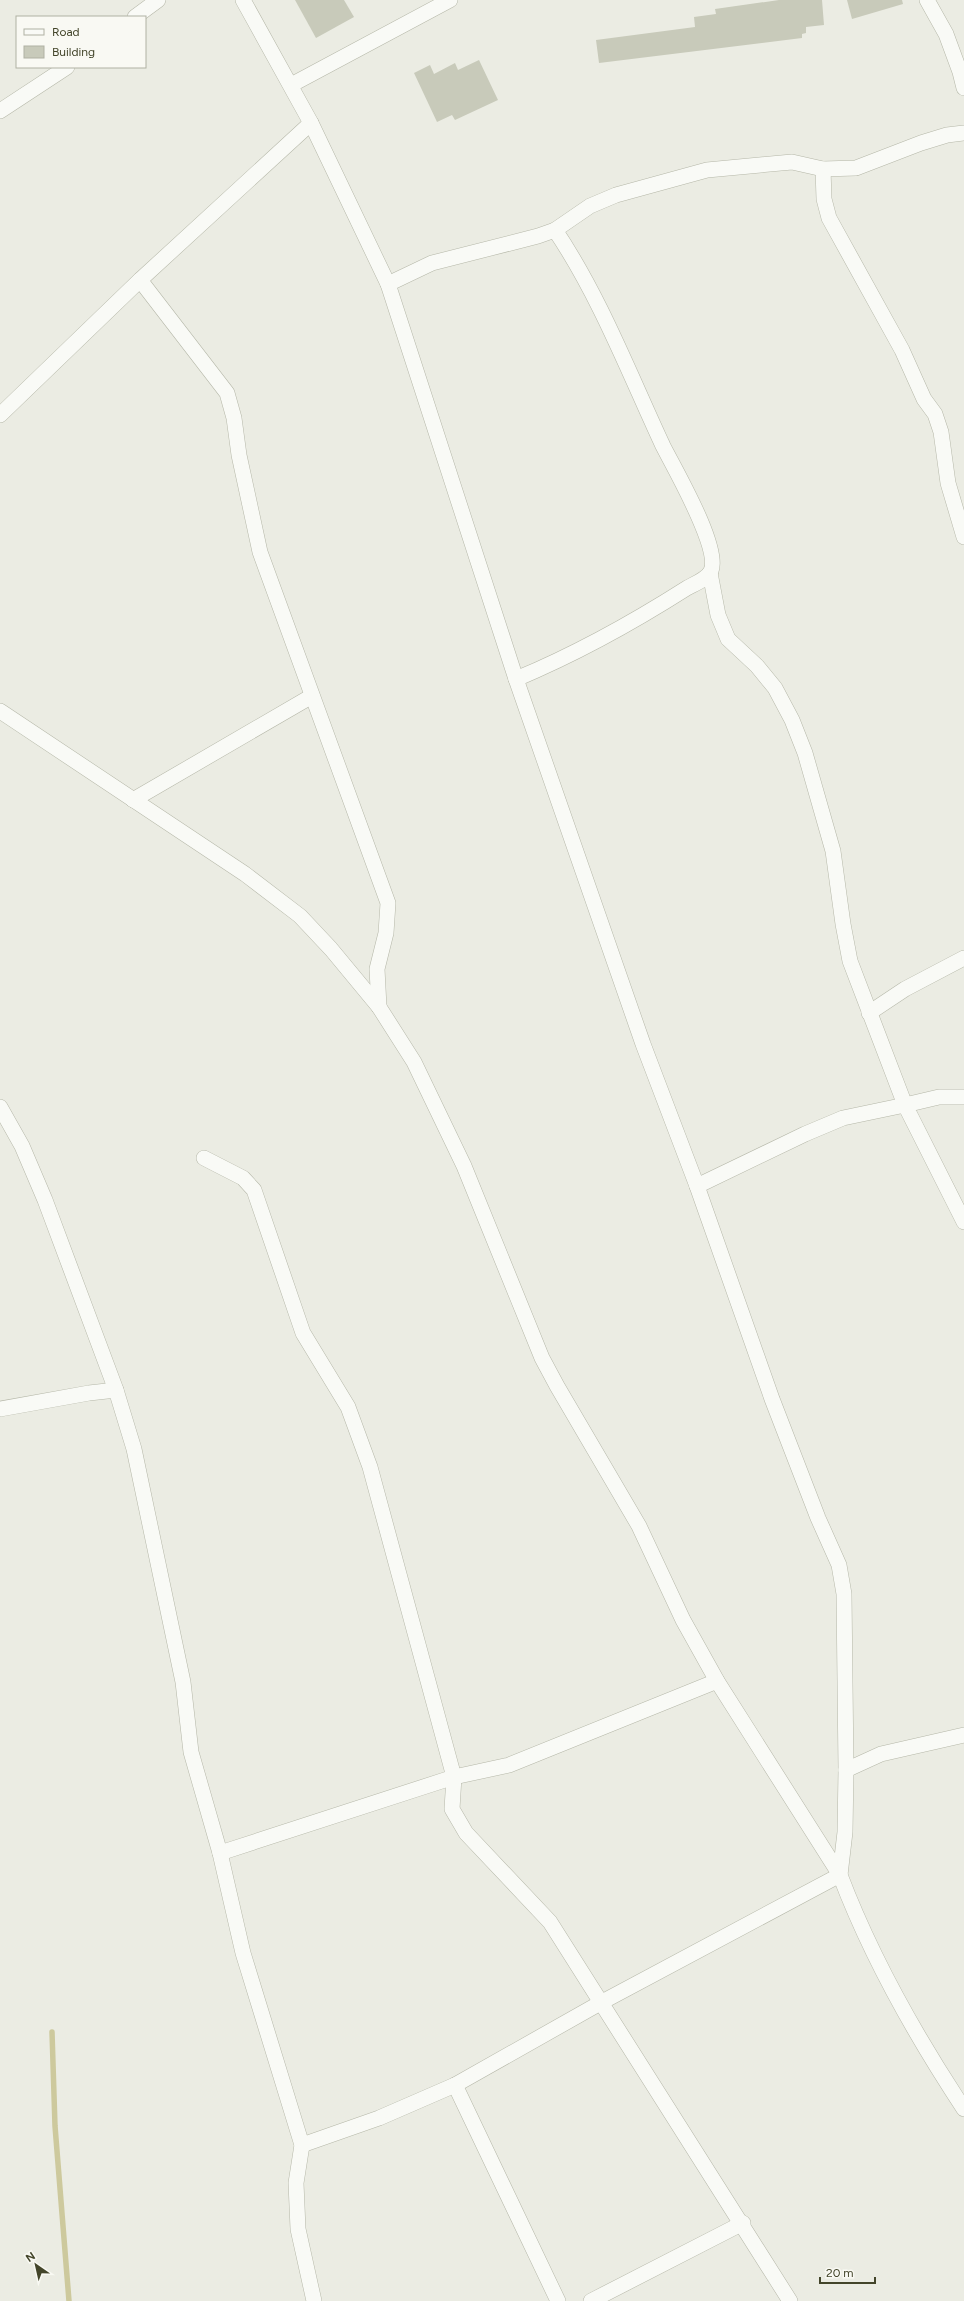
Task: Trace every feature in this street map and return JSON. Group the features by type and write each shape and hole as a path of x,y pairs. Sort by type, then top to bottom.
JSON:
{"street":[{"path":"136,16 158,0"},
{"path":"243,0 311,123 388,284 516,679 643,1044 697,1186 772,1399 818,1518 839,1565 844,1594 846,1770 845,1832 840,1875"},
{"path":"291,85 450,0"},
{"path":"927,0 946,34 960,72 964,88"},
{"path":"0,111 64,68"},
{"path":"0,415 140,280 311,123"},
{"path":"388,284 432,263 538,236 555,230 590,206 616,195 707,170 792,162 823,169 856,168 921,142 947,135 964,133"},
{"path":"823,169 824,199 829,218 902,350 924,399 935,414 941,432 948,483 964,537"},
{"path":"555,230 588,285 663,446 684,485 701,523 710,553 710,573 718,615 728,639 757,666 775,688 792,720 805,753 833,851 843,924 850,961 905,1105 964,1222"},
{"path":"140,280 227,393 260,552 388,903 386,933 377,969 379,1007"},
{"path":"516,679 590,645 648,613 710,573"},
{"path":"133,800 312,696"},
{"path":"0,711 63,751 133,800 245,874 300,916 379,1007 414,1062 464,1166 542,1358 639,1526 683,1620 717,1681 840,1875 850,1904 903,2008 964,2109"},
{"path":"869,1013 904,989 964,958"},
{"path":"697,1186 805,1134 843,1118 939,1097 964,1097"},
{"path":"0,1108 22,1146 45,1200 116,1390 134,1449 155,1540 183,1682 191,1752 220,1853 243,1953 302,2145 296,2183 298,2229 314,2301"},
{"path":"204,1158 244,1178 254,1190 303,1333 348,1407 370,1467 454,1777 452,1809 466,1833 550,1922 743,2223 790,2301"},
{"path":"0,1409 89,1393 116,1390"},
{"path":"220,1853 454,1777 509,1765 717,1681"},
{"path":"846,1770 881,1754 964,1735"},
{"path":"302,2145 378,2118 455,2085 602,2002 840,1875"},
{"path":"455,2085 558,2301"},
{"path":"591,2301 743,2223"}],"building":[{"path":"295,0 344,0 354,17 316,38"},
{"path":"779,0 822,0 824,25 806,27 806,33 802,34 802,38 599,63 596,40 695,27 694,17 716,14 715,9"},
{"path":"847,0 902,0 903,4 852,19"},
{"path":"479,60 498,100 455,120 452,115 437,122 414,73 430,65 434,74 455,63 458,70"}],"waterway":[{"path":"52,2032 55,2126 69,2301"}]}
